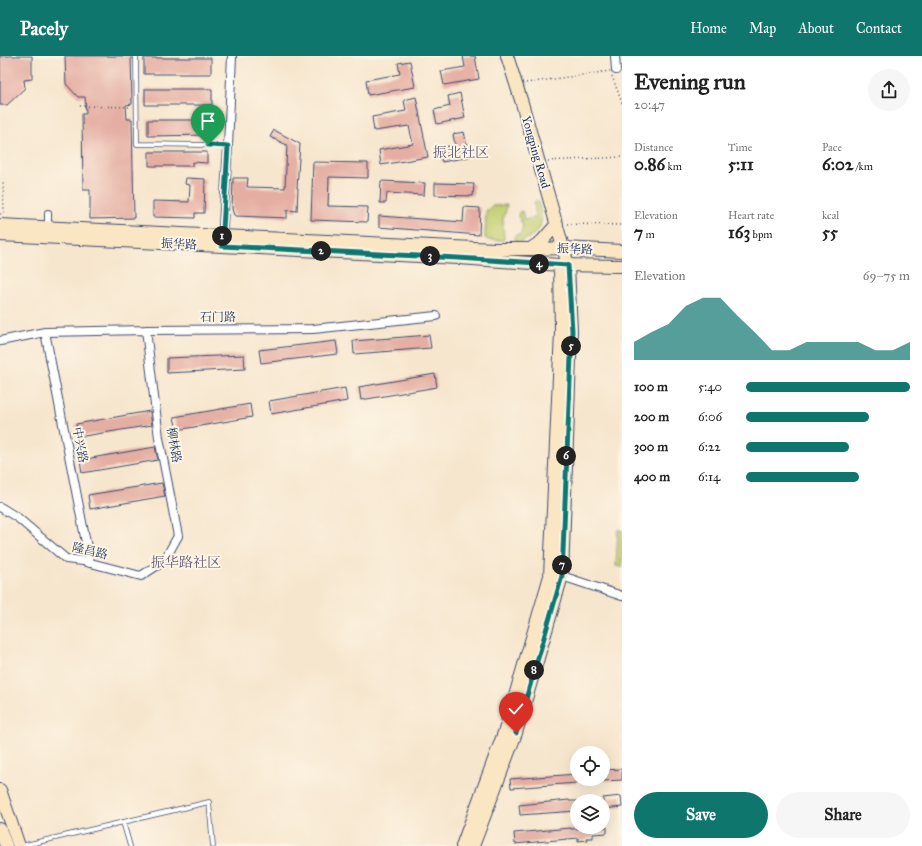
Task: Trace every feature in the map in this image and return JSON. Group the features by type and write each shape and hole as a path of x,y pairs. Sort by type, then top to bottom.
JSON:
{"main road":[{"name":"Yongping Road","path":"473,846 516,733 556,576 572,331 564,265 564,248 507,56"},
{"path":"530,249 542,241 557,224"},
{"name":"振华路","path":"0,225 48,227 564,265 622,266"},
{"name":"振华路","path":"0,235 530,249 564,248 622,251"},
{"name":"Yongping Road","path":"462,846 505,730 556,576"},
{"path":"0,790 20,846"},
{"path":"0,831 6,846"}],"street":[{"path":"222,241 232,56"},
{"path":"615,56 616,70"},
{"path":"48,213 48,227"},
{"name":"石门路","path":"0,341 45,332 313,329 436,316"},
{"name":"柳林路","path":"146,330 159,438 172,498 178,536 164,561"},
{"name":"中兴路","path":"45,332 90,563"},
{"name":"隆昌路","path":"0,507 18,518 66,559 90,563 141,576 164,561"},
{"path":"556,576 622,596"}],"lane":[{"path":"136,56 137,144 208,145"},
{"path":"20,846 40,844 123,822 209,802 213,846"},
{"path":"123,822 130,846"},
{"path":"0,831 14,829"}],"path":[{"path":"516,84 610,71 622,103"},
{"path":"80,106 136,107"},
{"path":"208,145 228,146"},
{"path":"539,162 622,157"},
{"path":"0,214 4,212 3,183"},
{"path":"557,224 622,225"}],"green space":[{"path":"538,200 541,216 540,227 533,235 519,243 514,237 521,234 523,225 518,216 519,212 522,211 524,220 536,218 534,202"},
{"path":"507,205 503,218 504,240 489,240 485,238 486,211 492,206"},
{"path":"618,530 622,530 622,567 616,566"}],"building":[{"path":"0,56 32,56 32,79 24,80 25,88 7,105 0,105"},
{"path":"65,56 131,56 132,104 126,105 127,119 132,119 134,218 90,219 90,190 83,190 82,114 86,114 85,97 78,97 66,84"},
{"path":"463,56 475,56 479,79 444,85 441,71 465,67"},
{"path":"144,58 211,58 211,74 144,74"},
{"path":"410,61 415,87 368,95 366,80 400,74 398,63"},
{"path":"145,89 212,89 212,105 145,105"},
{"path":"460,93 465,118 437,124 434,110 450,106 448,96"},
{"path":"416,97 428,157 381,165 379,150 413,144 409,126 374,131 372,117 406,111 404,100"},
{"path":"148,120 210,120 210,135 148,136"},
{"path":"274,130 300,144 297,211 287,210 287,218 236,216 234,215 232,209 233,178 248,178 247,187 285,188 287,145 270,137"},
{"path":"464,132 469,157 442,162 439,148 455,145 453,134"},
{"path":"149,152 207,152 207,163 192,162 192,166 149,166"},
{"path":"313,162 368,163 368,178 329,177 328,206 368,207 367,222 311,220"},
{"path":"186,178 205,179 204,213 195,213 195,218 153,217 153,201 189,202 190,185 185,184"},
{"path":"381,181 425,183 424,195 387,193 386,203 380,203"},
{"path":"435,183 474,184 473,196 435,195"},
{"path":"464,207 480,208 479,235 379,227 379,216 463,222"},
{"path":"429,335 431,348 354,354 353,341"},
{"path":"336,341 338,354 261,363 259,350"},
{"path":"244,355 245,369 167,373 167,358"},
{"path":"435,374 437,387 361,400 359,387"},
{"path":"345,388 347,401 271,414 269,401"},
{"path":"250,404 252,417 177,430 174,417"},
{"path":"150,411 152,425 78,437 76,424"},
{"path":"155,447 158,460 82,473 80,460"},
{"path":"162,483 165,496 90,509 88,495"},
{"path":"622,769 622,780 610,781 610,770"},
{"path":"570,775 570,784 511,788 510,779"},
{"path":"621,796 622,807 610,808 610,797"},
{"path":"569,800 570,811 520,815 519,805"},
{"path":"570,828 570,834 593,834 593,838 586,838 587,840 578,841 578,838 515,844 514,833"}],"district":[{"name":"振北社区","path":"461,152"},
{"name":"振华路社区","path":"186,562"}],"route":[{"path":"208,145 228,146 222,246 568,265 572,331 562,576 516,733"}]}
